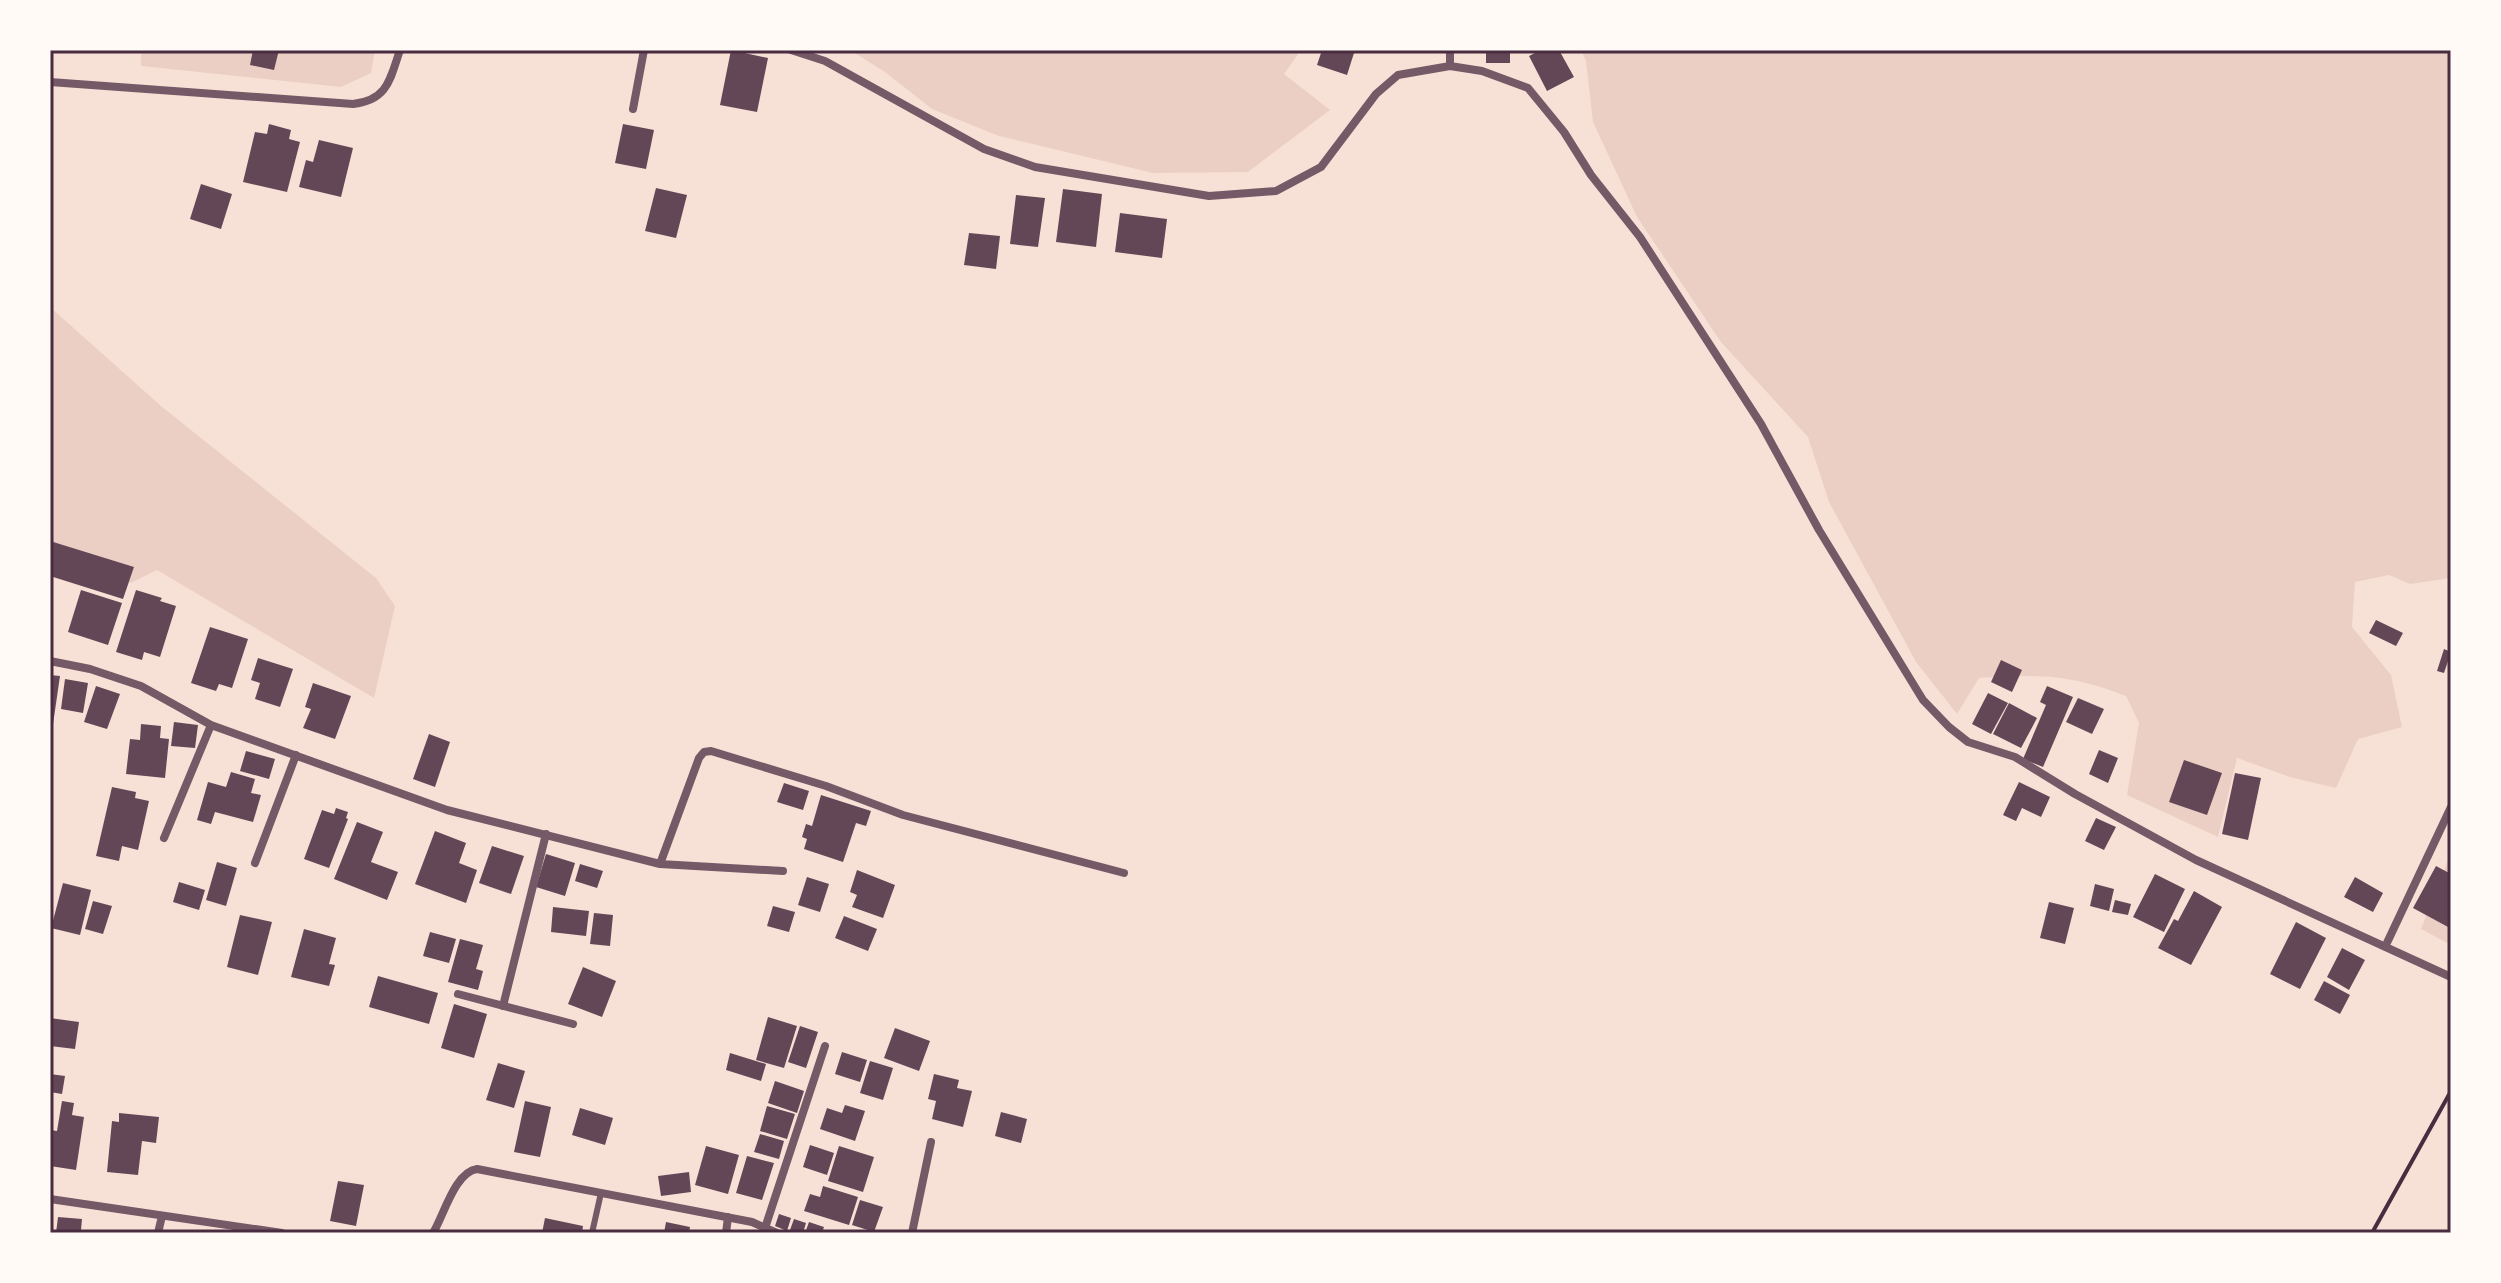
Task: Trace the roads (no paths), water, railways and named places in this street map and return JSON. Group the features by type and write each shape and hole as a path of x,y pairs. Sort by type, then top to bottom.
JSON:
{"street":[{"path":"50,82 353,104 372,100 384,91 400,50"},
{"path":"633,109 644,50"},
{"path":"791,50 825,61 984,149 1035,167 1209,196 1276,191 1321,167 1387,83 1398,75 1450,66 1482,71 1528,88 1640,237 1761,424 1827,543 1923,700 1949,727 1968,742 2015,757 2075,794 2196,860 2451,977"},
{"path":"1450,50 1450,66"},
{"path":"50,661 90,669 141,686 211,725 447,810 660,864 783,871"},
{"path":"164,838 211,725"},
{"path":"660,864 699,758 704,752 711,751 826,786 903,815 1124,873"},
{"path":"255,863 296,755"},
{"path":"2385,947 2451,807"},
{"path":"503,1006 546,834"},
{"path":"458,994 573,1024"},
{"path":"765,1228 825,1046"},
{"path":"912,1233 931,1142"},
{"path":"433,1233 460,1179 471,1170 728,1217 752,1222 777,1233"},
{"path":"50,1199 282,1233"},
{"path":"158,1233 162,1216"},
{"path":"726,1233 728,1217"}],"lane":[{"path":"592,1233 601,1193"}]}
